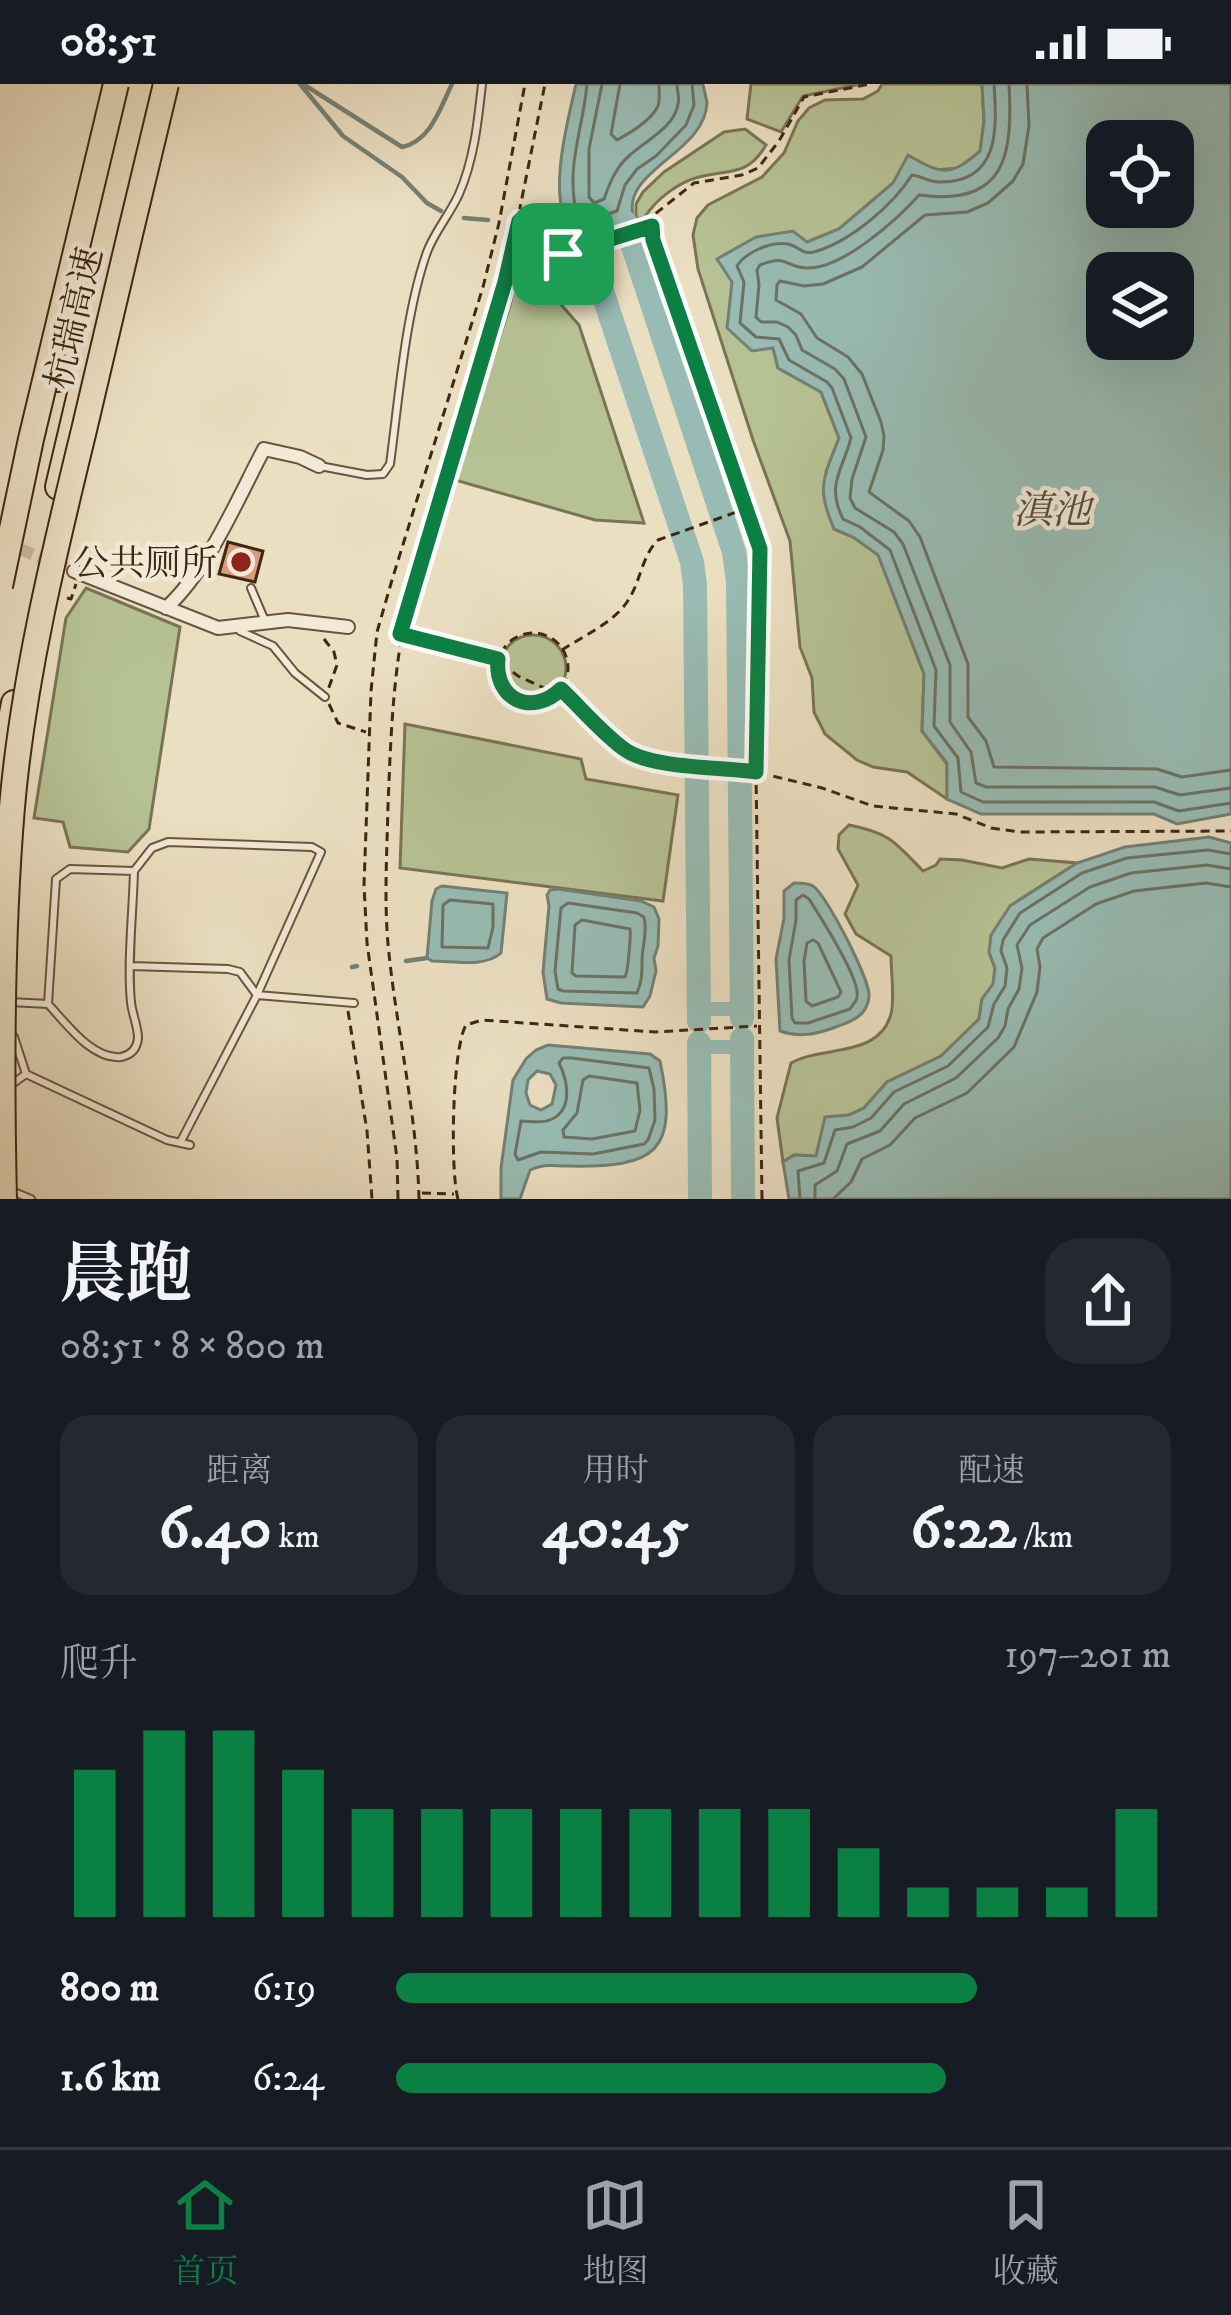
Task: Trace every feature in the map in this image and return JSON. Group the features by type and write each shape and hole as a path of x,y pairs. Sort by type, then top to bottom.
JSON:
{"highway":[{"name":"杭瑞高速","path":"0,586 116,84"},
{"path":"0,603 130,84"},
{"path":"0,777 42,559 153,84"},
{"name":"杭瑞高速","path":"0,925 35,655 166,84"},
{"path":"4,1199 3,1008 12,805"}],"street":[{"path":"166,608 205,557 264,449 319,466"},
{"path":"76,572 218,628 287,620 348,627"}],"lane":[{"path":"319,466 367,475 383,474 390,464 421,274 429,247 468,169 482,84"},
{"path":"250,588 265,621"},
{"path":"218,628 245,632 273,646 295,673 325,697"},
{"path":"180,1143 257,994 321,852 312,848 168,842 152,848 134,872 130,1003 138,1040 128,1056 99,1052 48,1004 5,1001 26,1073 167,1140 180,1143 190,1145"},
{"path":"48,1004 56,879 70,869 134,872"},
{"path":"131,966 240,972 257,994 350,1003"},
{"path":"0,1093 26,1073"},
{"path":"0,1186 31,1199"}],"path":[{"path":"398,1199 364,884 377,632 483,287 525,84"},
{"path":"544,84 505,282 400,634 392,696 385,888 388,945 419,1196 457,1197 457,1060 466,1024 482,1020 680,1032 759,1026"},
{"path":"809,84 812,94"},
{"path":"762,1199 756,772 762,560 653,240 652,220 660,208 694,183 742,176 758,168 804,98 871,84"},
{"path":"519,221 536,226 556,251 571,253 652,226"},
{"path":"562,650 628,602 648,550 658,540 748,508"},
{"path":"68,598 76,572"},
{"path":"369,734 338,723 325,697 337,665 322,634 348,627 377,632"},
{"path":"400,634 498,660 518,676 559,692 639,758 756,772 873,806 956,814 991,828 1020,832 1231,831"},
{"path":"523,634 547,636 562,650 568,668 559,692 542,703 519,701 502,686 498,660 508,643 523,634"},
{"path":"350,1003 372,1199"}],"green space":[{"path":"751,84 861,84 803,96 781,132 747,119"},
{"path":"882,84 982,84 980,152 960,168 893,183 839,229 732,282 773,348 778,368 821,392 839,438 826,472 834,529 878,554 924,674 922,731 947,764 947,799 907,772 857,760 825,734 814,712 812,678 800,647 790,541 698,269 693,235 697,218 708,205 762,177 784,153 809,108 825,100 863,99"},
{"path":"745,129 766,145 752,162 684,183 645,217 636,219 636,204 643,192 664,172 724,132"},
{"path":"519,266 579,325 644,523 595,520 455,480"},
{"path":"86,588 180,627 149,829 128,852 70,847 63,822 34,818 66,618"},
{"path":"533,635 557,644 566,668 557,692 533,701 509,692 500,668 509,644"},
{"path":"405,724 581,759 586,779 678,795 663,901 400,868"},
{"path":"849,825 891,840 923,871 940,859 1002,868 1029,859 1077,863 1010,906 989,952 995,968 993,985 982,999 979,1019 941,1056 887,1082 864,1108 849,1115 816,1156 794,1155 783,1162 777,1118 791,1063 863,1044 885,1028 891,1014 891,956 856,934 845,914 858,885 838,849 839,835"}],"water":[{"path":"576,84 703,84 707,103 703,121 692,136 638,188 632,202 634,219 574,237 565,222 560,184"},
{"name":"滇池","path":"982,84 1231,84 1231,814 1177,824 1154,814 981,814 947,799 947,763 922,731 924,674 878,555 834,529 828,515 824,484 839,438 821,392 778,368 773,348 752,351 727,328 732,282 717,259 756,237 793,231 807,242 839,229 893,183 908,155 945,170 980,151"},
{"path":"1209,837 1231,843 1231,1199 789,1199 783,1162 794,1155 816,1156 825,1117 864,1108 887,1082 941,1056 979,1019 982,999 993,984 991,935 1010,906 1077,863 1125,847"},
{"path":"794,883 813,886 828,904 856,957 869,997 853,1020 808,1034 780,1031 776,959 784,891"},
{"path":"442,886 507,893 501,953 477,962 427,958 432,901"},
{"path":"558,889 654,907 659,919 656,971 643,1007 547,999 543,972 547,895"},
{"path":"548,1045 650,1054 660,1061 666,1116 663,1135 654,1148 622,1163 535,1168 530,1170 520,1199 501,1199 513,1080 536,1050","holes":["537,1071 550,1074 556,1085 552,1104 541,1110 530,1105 528,1080"]}],"building":[{"name":"公共厕所","path":"228,542 263,551 255,582 219,574"}],"waterway":[{"path":"300,84 343,136 441,211"},
{"path":"303,84 402,147 427,131 452,84"},
{"path":"533,217 563,211"},
{"path":"464,218 488,220"},
{"path":"625,222 734,552 742,1018"},
{"path":"583,234 692,562 699,1021"},
{"path":"406,961 427,958"},
{"path":"352,967 357,966"},
{"path":"699,1009 742,1009"},
{"path":"742,1039 743,1199"},
{"path":"699,1043 700,1199"},
{"path":"699,1047 742,1047"}],"tunnel":[{"path":"5,543 74,571"}],"place":[{"name":"公共厕所","path":"241,562"}],"route":[{"path":"519,221 536,226 563,254 652,226 760,549 756,772 639,758 561,689 542,703 519,701 502,686 498,659 400,634 519,221"}]}
